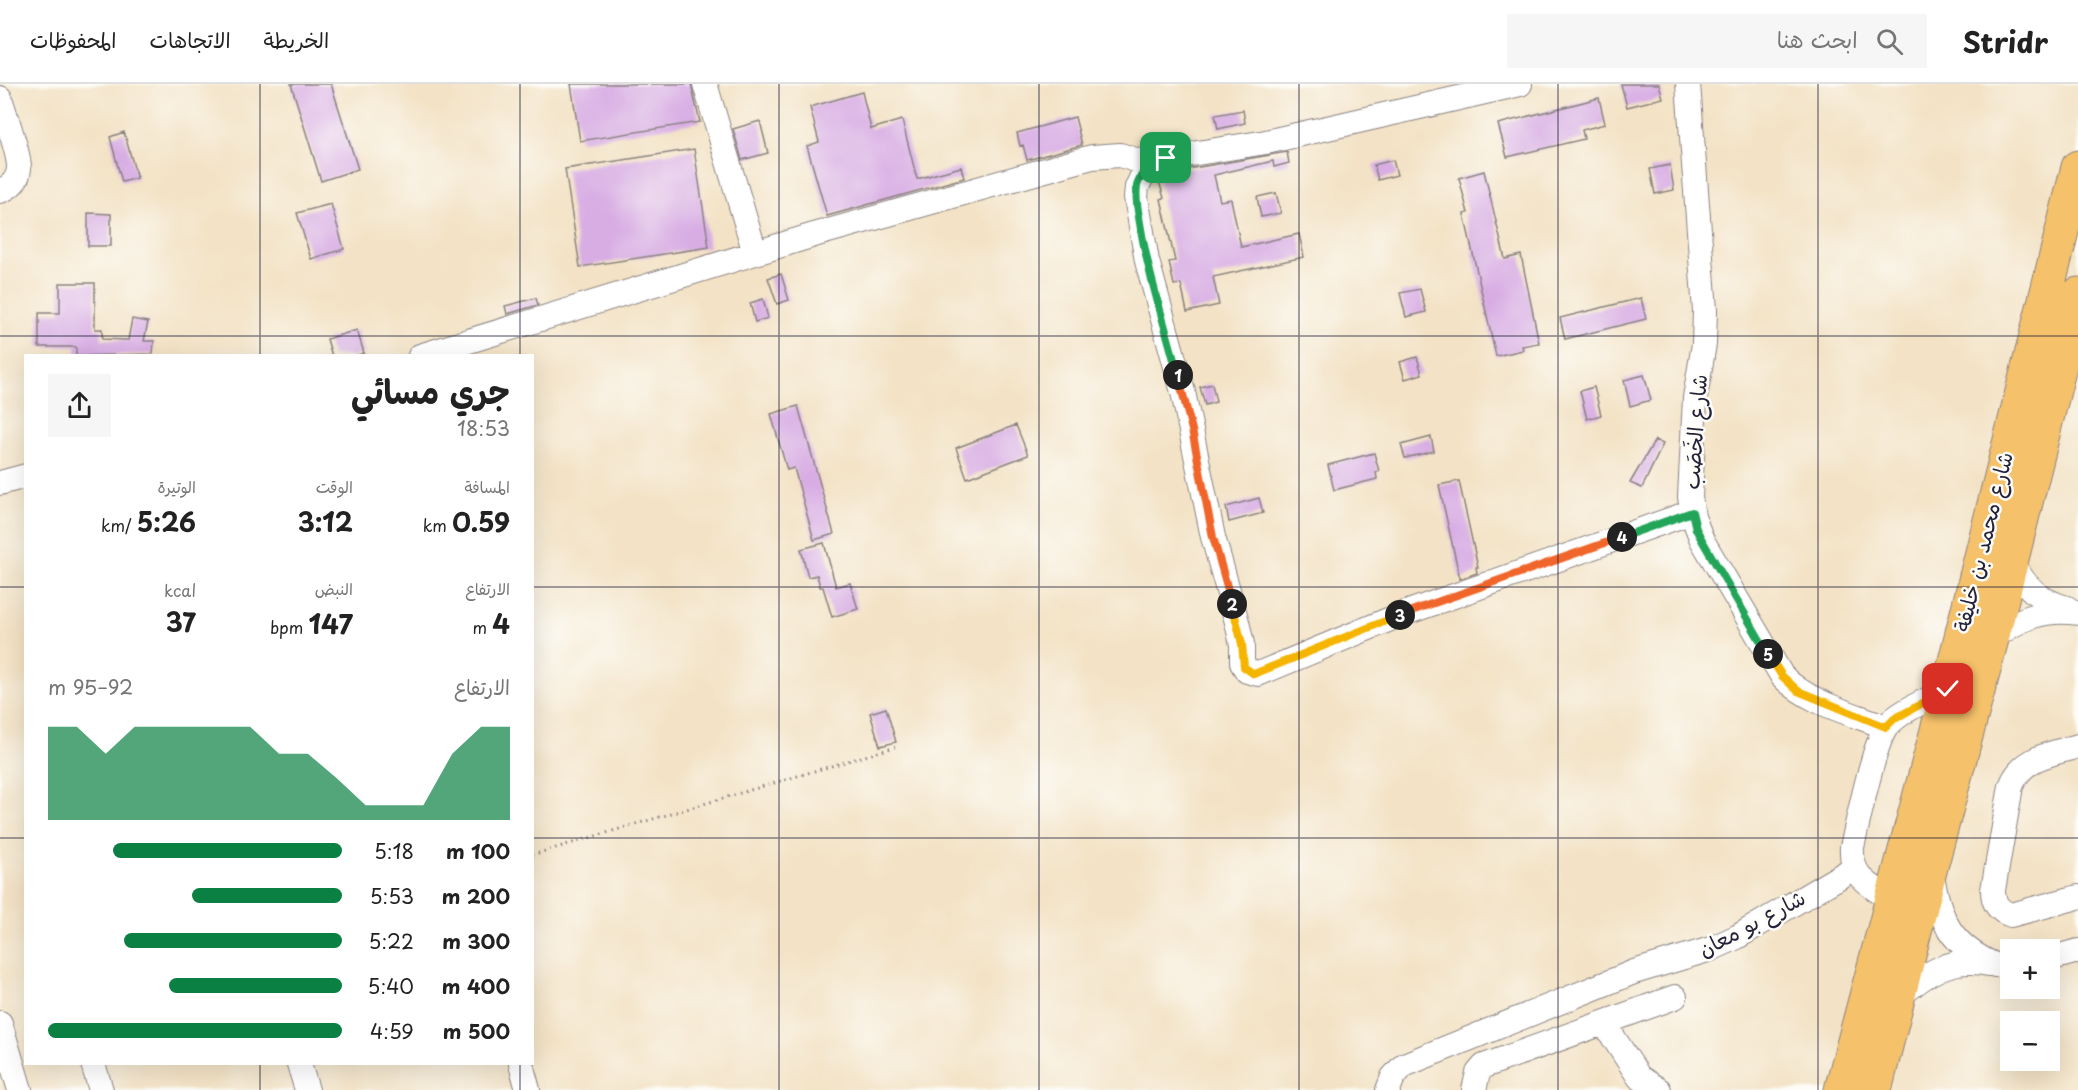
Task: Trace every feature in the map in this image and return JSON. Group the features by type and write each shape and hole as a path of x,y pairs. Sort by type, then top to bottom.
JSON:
{"highway":[{"name":"شارع محمد بن خليفة","path":"1841,1090 1948,689 2078,167"},
{"name":"شارع محمد بن خليفة","path":"1875,1090 1992,639 2078,294"}],"street":[{"path":"705,84 755,253"},
{"path":"1520,84 1266,142 1166,158 1151,165 1140,178 1136,197 1147,261 1183,392 1213,537 1242,644 1242,663 1250,674 1262,673 1400,615 1692,512"},
{"name":"شارع الخَصَب","path":"1688,84 1705,320 1704,344 1695,398 1690,497 1696,529 1782,676 1798,691 1808,696 1886,727"},
{"path":"0,98 19,167 17,179 8,188 0,191"},
{"path":"427,354 755,253 1092,157 1120,155 1151,165"},
{"path":"0,483 24,477"},
{"path":"2012,558 2020,578 2030,590 2055,605 2073,610"},
{"path":"1992,639 2015,622 2030,616 2045,612 2073,610"},
{"path":"1892,900 1859,878 1851,858 1877,749 1886,727 1894,719 1948,689"},
{"path":"2078,746 2029,762 2015,776 2011,786 1992,890 1997,906 2003,912 2011,915 2078,897"},
{"path":"1931,867 1938,909 1954,937 1966,949 2000,965"},
{"name":"شارع بو معان","path":"1388,1090 1393,1077 1404,1065 1634,972 1711,949 1854,868"},
{"path":"2060,956 2078,951"},
{"path":"1898,998 1916,981 1952,964 1972,960 2000,966"},
{"path":"1474,1090 1478,1073 1484,1066 1675,997"},
{"path":"0,1023 20,1090"},
{"path":"1604,1023 1639,1077 1659,1090"},
{"path":"93,1065 101,1090"},
{"path":"299,1065 307,1090"},
{"path":"520,1065 528,1090"}],"path":[{"path":"534,854 895,747"}],"building":[{"path":"291,84 331,84 358,169 321,181"},
{"path":"571,84 691,84 700,122 580,141"},
{"path":"1621,84 1659,84 1663,98 1627,107"},
{"path":"862,92 871,129 902,120 917,179 961,167 964,178 827,216 807,146 819,142 810,107"},
{"path":"1599,98 1605,124 1582,130 1584,139 1507,157 1498,124"},
{"path":"1243,110 1245,123 1218,129 1215,115"},
{"path":"1075,117 1082,145 1027,160 1017,133"},
{"path":"760,121 768,153 742,160 733,129"},
{"path":"124,132 137,178 122,182 110,137"},
{"path":"694,149 709,247 580,267 565,169"},
{"path":"1287,152 1289,163 1274,167 1273,161 1214,175 1220,201 1231,199 1241,247 1299,234 1304,257 1213,277 1219,305 1187,312 1181,284 1174,285 1169,262 1175,261 1161,199 1164,198 1158,178 1170,172"},
{"path":"1393,160 1397,175 1378,180 1374,165"},
{"path":"1670,165 1674,190 1655,194 1650,169"},
{"path":"1484,171 1505,259 1521,255 1539,343 1522,346 1523,350 1496,356 1464,214 1468,213 1459,178"},
{"path":"1276,193 1281,213 1261,217 1257,197"},
{"path":"331,204 344,249 311,259 297,213"},
{"path":"88,213 111,214 111,246 88,246"},
{"path":"781,274 789,300 777,304 768,278"},
{"path":"60,283 95,283 95,329 102,329 102,339 128,340 132,319 148,322 144,341 154,341 153,354 76,354 76,347 39,347 39,313 60,313"},
{"path":"1420,289 1426,312 1406,317 1400,293"},
{"path":"536,298 538,305 507,314 505,306"},
{"path":"1641,298 1646,319 1565,339 1560,318"},
{"path":"763,299 768,318 755,322 750,303"},
{"path":"357,330 364,353 331,354 327,339"},
{"path":"1417,357 1422,374 1405,379 1400,362"},
{"path":"1644,375 1651,400 1630,406 1624,380"},
{"path":"1212,384 1216,402 1205,405 1200,387"},
{"path":"1594,387 1601,415 1587,419 1580,391"},
{"path":"798,406 834,534 814,540 794,468 787,470 771,414"},
{"path":"1016,425 1028,455 967,478 956,448"},
{"path":"1431,437 1434,451 1405,458 1401,445"},
{"path":"1655,440 1663,444 1642,488 1630,483"},
{"path":"1374,453 1379,471 1376,472 1377,479 1334,490 1328,465"},
{"path":"1459,481 1478,567 1476,567 1477,573 1460,579 1439,485"},
{"path":"1259,498 1263,513 1229,522 1226,507"},
{"path":"824,543 836,587 850,583 858,609 832,617 817,575 808,577 801,549"},
{"path":"886,708 896,742 880,746 870,713"}],"route":[{"path":"1166,158 1151,165 1140,178 1137,187 1136,197 1142,234 1155,294 1192,430 1213,537 1232,600 1242,644 1242,663 1250,674 1258,674 1400,615 1692,512 1696,529 1774,666 1798,691 1886,727 1894,719 1948,689"}]}
